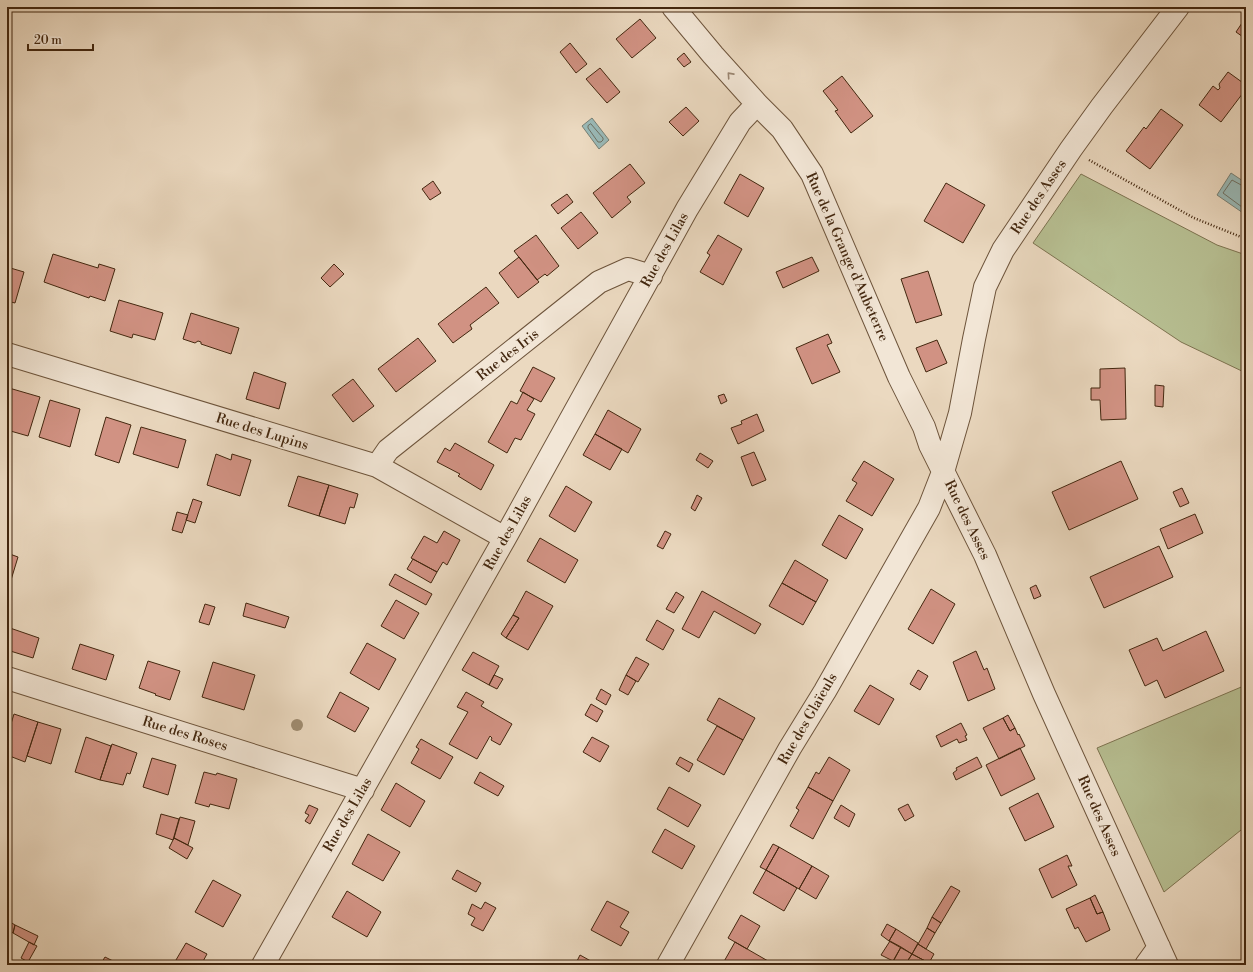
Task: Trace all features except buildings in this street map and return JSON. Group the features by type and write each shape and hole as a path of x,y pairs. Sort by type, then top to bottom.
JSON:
{"street":[{"name":"Rue de la Grange d'Aubeterre","path":"673,7 756,104 782,130 812,174 899,377 944,472"},
{"name":"Rue des Asses","path":"1163,956 1044,694 985,555 944,472 960,413 985,287 1003,250 1071,149 1178,7"},
{"name":"Rue des Lilas","path":"263,965 505,538 687,209 740,122 756,104"},
{"name":"Rue des Iris","path":"377,466 388,450 599,282 628,269 651,276"},
{"name":"Rue des Lupins","path":"7,354 377,466 505,538"},
{"name":"Rue des Glaïeuls","path":"668,965 790,748 825,691 929,508 944,472"},
{"name":"Rue des Roses","path":"7,678 363,790"},
{"path":"1146,965 1163,956"}],"path":[{"path":"1071,149 1194,218 1246,239"}],"green space":[{"path":"1081,174 1217,245 1246,255 1246,373 1181,342 1033,243"},
{"path":"1246,685 1246,826 1164,892 1097,748"}],"water":[{"path":"592,118 609,140 599,149 582,126"},
{"path":"1231,173 1246,183 1246,215 1217,195"}]}
